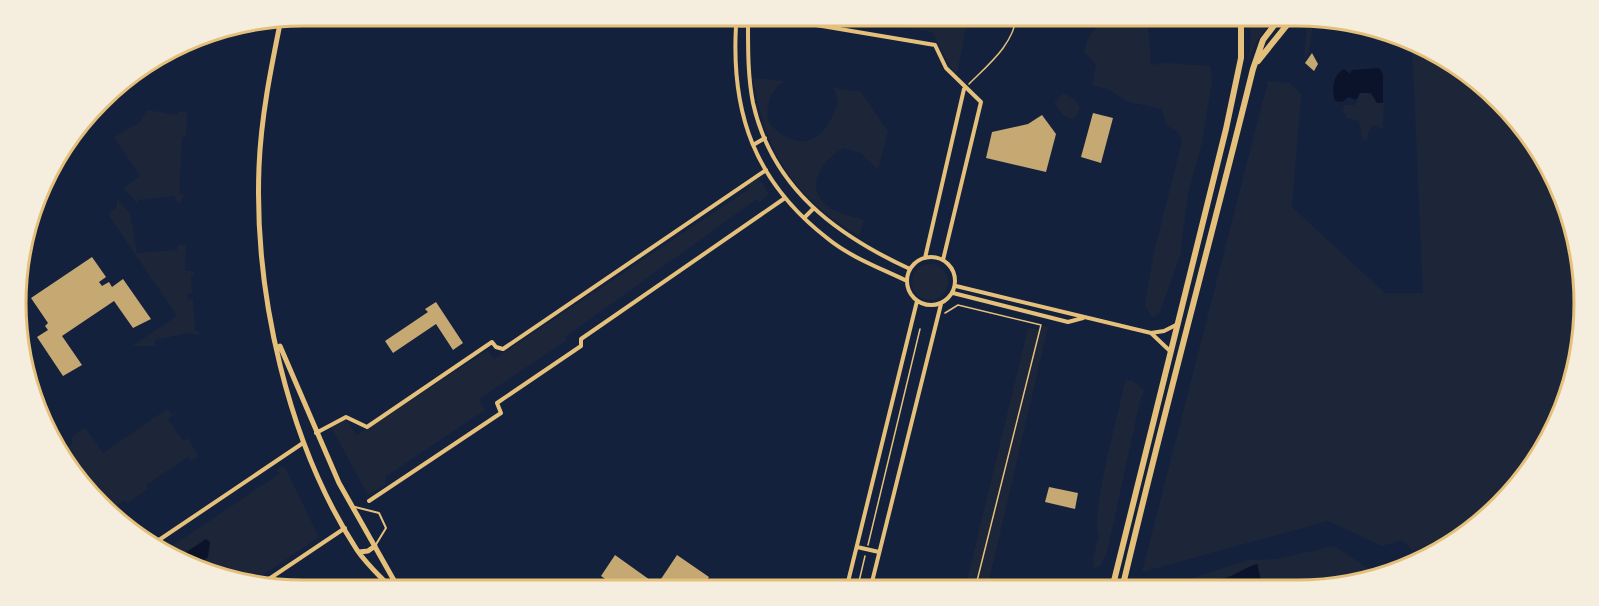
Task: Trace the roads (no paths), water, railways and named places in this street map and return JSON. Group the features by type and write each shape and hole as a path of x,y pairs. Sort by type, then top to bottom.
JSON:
{"main road":[{"path":"1114,580 1172,354 1241,58 1241,26"},
{"path":"1124,580 1158,437 1200,283 1253,69 1263,40 1274,26"},
{"path":"1253,69 1286,26"},
{"path":"279,27 268,82 259,166 261,233 266,283 275,333 292,411 303,443 359,552 384,580"},
{"path":"275,333 315,433 352,506 394,580"},
{"path":"292,411 296,405 304,405"},
{"path":"359,552 368,551 375,546"}],"street":[{"path":"907,281 856,257 827,239 785,198 766,170 744,123 734,66 736,26 748,26 750,86 754,106 765,138 784,173 813,208 867,249 910,269"},
{"path":"825,26 935,45 946,68 964,89 981,102 943,260"},
{"path":"941,304 925,305 917,301 910,292 907,281 910,269 925,258 964,89"},
{"path":"753,145 765,138"},
{"path":"315,433 346,417 367,427 492,342 496,347 503,349 766,170"},
{"path":"369,501 501,413 497,403 581,346 581,339 785,198"},
{"path":"804,218 813,208"},
{"path":"873,580 941,304 953,293 956,286 953,270 943,260 925,258"},
{"path":"956,286 1151,333 1164,331 1179,324"},
{"path":"953,293 1068,322 1084,318"},
{"path":"849,580 917,301"},
{"path":"1052,318 1054,311"},
{"path":"1151,333 1165,344 1172,354"},
{"path":"159,540 303,443"},
{"path":"270,578 345,528"},
{"path":"857,547 880,552"}],"lane":[{"path":"352,506 379,513 386,528 375,546"}]}
